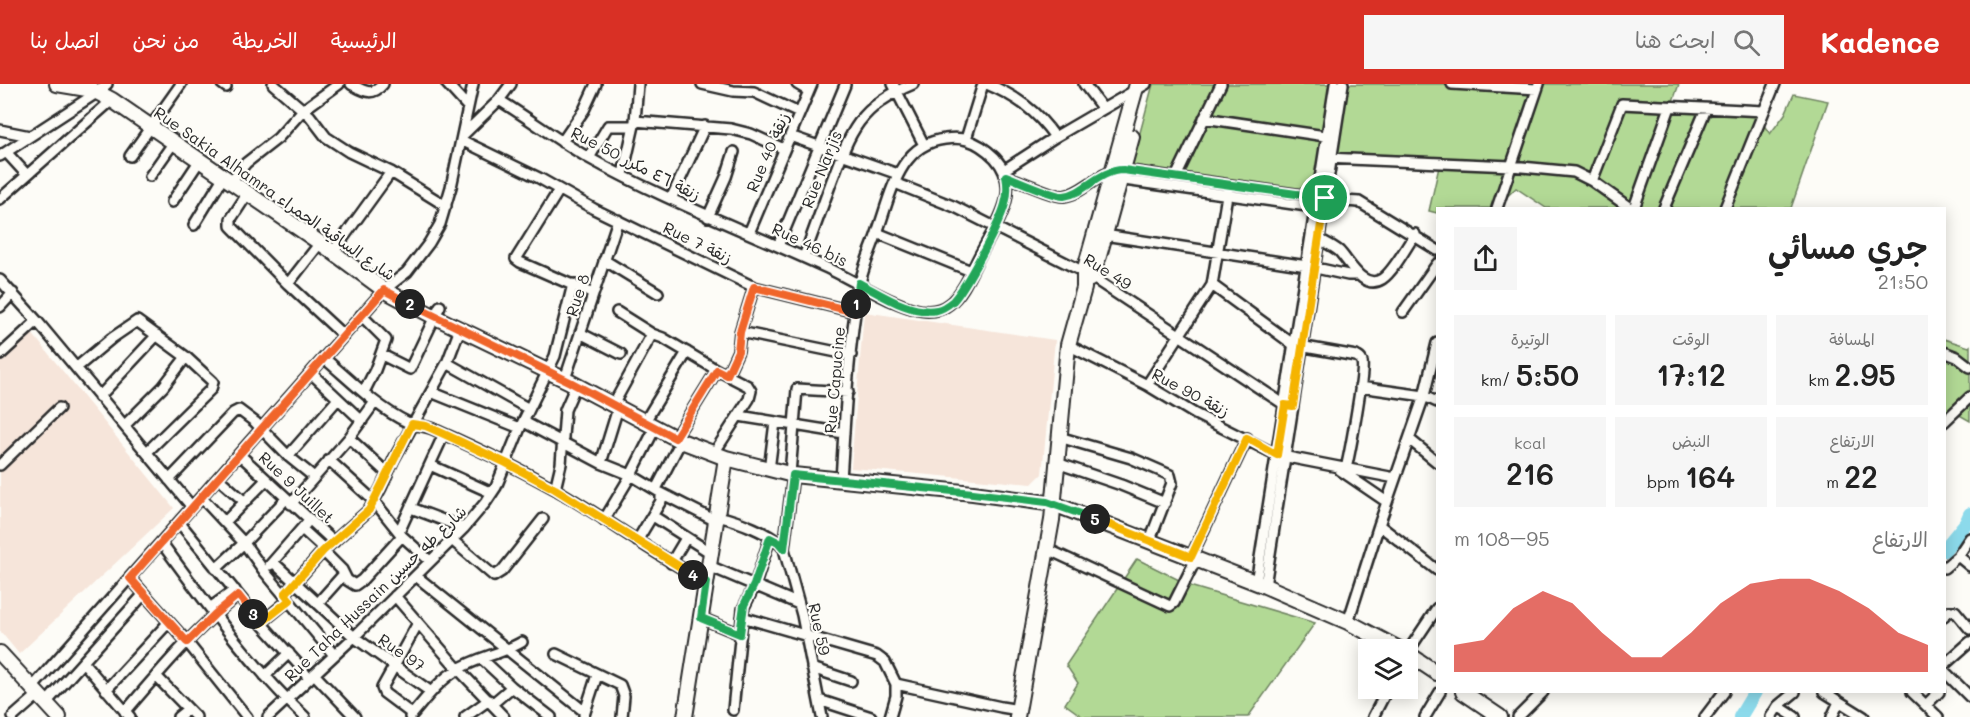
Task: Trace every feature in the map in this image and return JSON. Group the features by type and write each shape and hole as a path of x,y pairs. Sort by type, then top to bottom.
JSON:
{"street":[{"name":"Rue Sakia Alhamra شارع الساقية الحمراء","path":"57,84 97,88 384,290 437,311 460,329 570,382 678,440 720,456 792,475 973,493 1054,504 1261,584 1348,622 1380,639"},
{"path":"130,156 182,84"},
{"path":"273,84 310,116 327,139 391,172 446,206"},
{"path":"194,225 227,179 278,138 303,110 339,84"},
{"path":"351,84 372,92 383,84"},
{"path":"447,84 468,107"},
{"path":"39,695 161,542 384,290 400,279 429,243 440,224 446,206 473,84"},
{"path":"462,138 499,100 511,84"},
{"path":"562,141 584,110 596,84"},
{"path":"622,174 635,123 638,84"},
{"path":"702,84 733,91 754,92 799,113"},
{"path":"797,84 810,88"},
{"name":"Rue Narjis","path":"804,257 849,136 861,118 895,87 913,84"},
{"path":"966,139 985,84 1006,92 1022,102 1046,124 1055,136"},
{"path":"1084,84 1103,109"},
{"path":"1176,177 1221,84"},
{"path":"1261,584 1328,158 1335,84"},
{"path":"1331,137 1343,84"},
{"path":"1452,84 1538,86 1498,205"},
{"path":"1725,207 1775,84"},
{"path":"778,246 844,85"},
{"path":"1005,173 1055,136 1141,85"},
{"path":"897,684 1001,707 1018,713 1054,504 1068,345 1114,174 1141,85"},
{"path":"895,87 924,145 936,140 966,139 983,147 1005,173 1061,196 1114,174 1176,177 1228,189"},
{"path":"27,175 3,154 97,88"},
{"name":"Rue 40 زنقة","path":"749,233 810,88"},
{"path":"0,200 112,100"},
{"name":"Rue 50 زنقة ٤٦ مكرر","path":"499,100 589,158 708,217 749,233"},
{"path":"1592,181 1622,104 1764,111"},
{"path":"1632,207 1670,107"},
{"path":"1664,207 1706,109"},
{"path":"1204,118 1331,137"},
{"path":"589,158 608,126 635,123 705,126 743,132 784,149"},
{"path":"671,199 705,126"},
{"path":"0,130 30,136"},
{"name":"Rue 49","path":"790,136 842,154 995,226 1180,335 1289,406"},
{"name":"Rue 7 زنقة","path":"462,138 559,190 754,287 855,312"},
{"path":"150,176 174,142"},
{"name":"Rue Capucine","path":"841,480 859,283 896,179 911,155 924,145"},
{"path":"708,217 726,177 734,152"},
{"path":"1328,158 1511,166 1574,172 1592,181 1631,207"},
{"path":"172,202 200,160"},
{"path":"333,252 391,172"},
{"name":"Rue 46 bis","path":"749,233 916,310 937,310 953,301 995,226 1006,203 1008,185 1005,173"},
{"path":"1114,174 1321,202 1348,200 1363,203 1436,249"},
{"path":"1087,279 1104,236 1114,174"},
{"path":"0,183 8,192"},
{"path":"1147,385 1212,285 1228,189"},
{"path":"559,190 516,259 593,294"},
{"path":"248,193 235,211 231,224 288,284 344,336"},
{"path":"1311,267 1319,239 1321,202"},
{"name":"Rue 8","path":"555,489 561,464 565,410 580,333 618,220"},
{"path":"878,233 971,271"},
{"path":"1104,236 1311,267 1358,275 1372,281 1382,279 1415,234"},
{"path":"1319,239 1339,251 1358,275"},
{"path":"288,284 320,243"},
{"path":"604,260 658,293"},
{"path":"1403,312 1436,265"},
{"path":"0,280 192,507"},
{"name":"Rue Taha Hussain شارع طه حسين","path":"268,717 354,637 480,511 492,493 557,348 573,284"},
{"path":"1212,285 1298,346 1360,358 1363,364 1346,471 1395,478"},
{"path":"727,375 738,351 740,332 754,287"},
{"path":"0,307 13,293"},
{"path":"382,355 410,369 437,311"},
{"path":"617,312 652,334 748,386 752,392 720,456 716,518 685,717"},
{"path":"362,315 386,339 382,355 364,392"},
{"path":"0,355 36,321"},
{"path":"76,368 135,322 186,357 213,382 213,386 147,452"},
{"path":"261,623 287,597 296,582 324,550 357,522 374,501 412,424 447,363 460,329"},
{"path":"740,332 851,355"},
{"path":"580,333 621,354"},
{"path":"601,463 615,407 652,334"},
{"path":"99,397 157,335"},
{"name":"Rue 90 زنقة","path":"1068,345 1147,385 1195,414 1281,456 1346,471 1387,502"},
{"path":"1348,622 1378,525 1424,396 1436,348"},
{"path":"604,520 631,475 650,425 687,352"},
{"path":"1946,353 1957,357 1970,367"},
{"path":"124,425 163,387 186,357"},
{"path":"324,358 375,402 412,424 426,426 444,434 555,489 671,563 706,582"},
{"path":"447,363 529,409"},
{"path":"637,541 661,501 658,491 678,440 717,370"},
{"path":"310,373 362,421"},
{"path":"1360,387 1424,396 1436,402"},
{"path":"784,549 792,475 797,389 848,392"},
{"path":"431,392 522,425 631,475 658,491 716,518 749,527 778,542 784,549"},
{"path":"1946,420 1970,396"},
{"path":"288,456 338,399"},
{"path":"216,568 314,477 349,438 375,402"},
{"path":"0,465 59,408"},
{"path":"169,480 235,411 243,412 288,456 314,477"},
{"path":"739,416 844,433"},
{"path":"769,470 775,422"},
{"path":"302,529 342,570 343,575 355,585 362,580 400,534 444,434"},
{"path":"1059,437 1131,458 1171,477 1172,483 1150,540"},
{"path":"349,438 387,473"},
{"path":"1047,549 1170,606 1174,603 1247,438"},
{"path":"1409,439 1436,461"},
{"name":"Rue 9 Juillet","path":"239,454 334,542"},
{"path":"329,459 374,501 400,534 430,561"},
{"path":"1057,463 1165,503"},
{"path":"430,465 492,493"},
{"path":"218,478 244,502"},
{"path":"225,522 266,480"},
{"path":"201,497 244,543 264,571 334,655"},
{"path":"411,508 464,528"},
{"path":"653,516 686,538 710,560 754,585 800,604"},
{"path":"264,571 310,519"},
{"path":"452,540 494,576 502,571 543,519"},
{"path":"179,522 261,623 355,717"},
{"path":"1378,525 1436,569"},
{"path":"671,563 686,538"},
{"path":"733,710 744,605 754,585 770,538"},
{"path":"1946,566 1958,556 1970,538"},
{"path":"161,542 265,676 305,717"},
{"name":"Rue 59","path":"784,549 800,604 822,717"},
{"path":"1958,556 1970,566"},
{"name":"Rue 97","path":"273,562 354,637 431,692"},
{"path":"318,603 343,575"},
{"path":"416,576 584,714 597,675"},
{"path":"130,578 187,642 247,717"},
{"path":"83,662 128,714 156,676 213,611 236,593"},
{"path":"13,717 83,662 144,594"},
{"path":"395,596 458,669 504,717"},
{"path":"1416,639 1436,610"},
{"path":"1946,614 1948,611 1955,612 1970,629"},
{"path":"742,616 881,658 897,684 890,717"},
{"path":"701,618 740,634"},
{"path":"106,690 169,622"},
{"path":"418,622 382,689 411,716 431,692 458,669 508,650 522,642"},
{"path":"1946,663 1970,642"},
{"path":"0,653 59,717"},
{"path":"265,676 289,653"},
{"path":"556,654 612,680 622,688 624,696 622,717"},
{"path":"482,659 512,687 551,717"},
{"path":"1418,660 1436,672"},
{"path":"812,668 851,681"},
{"path":"1948,674 1970,697"},
{"path":"156,676 196,717"},
{"path":"465,717 512,687"},
{"path":"1425,717 1439,693"},
{"path":"1464,693 1498,716"},
{"path":"1518,717 1542,693"},
{"path":"1706,717 1723,693"},
{"path":"1771,717 1778,706 1794,693"},
{"path":"1826,693 1864,717"},
{"path":"1913,693 1938,717"},
{"path":"1926,705 1938,693"},
{"path":"1373,717 1382,699"},
{"path":"819,700 871,717"},
{"path":"1832,717 1839,702"},
{"path":"1778,706 1795,717"},
{"path":"178,717 188,709"},
{"path":"530,717 539,709"}],"shaded area":[{"path":"864,312 1055,340 1042,474 1032,484 851,468"},
{"path":"31,332 174,508 19,654 0,631 0,361"}],"green space":[{"path":"1153,84 1679,84 1672,104 1704,117 1731,109 1758,117 1770,134 1785,114 1794,94 1828,101 1791,207 1544,207 1516,188 1496,207 1436,207 1436,213 1429,211 1441,158 1321,157 1316,196 1130,170"},
{"path":"1946,340 1970,346 1970,421 1956,413 1946,422"},
{"path":"1137,559 1193,587 1315,623 1248,717 1083,717 1065,704 1078,683 1066,665"}],"waterway":[{"path":"1946,548 1966,523 1970,514"},
{"path":"1740,717 1754,693"}],"route":[{"path":"1112,170 1123,170 1325,198 1293,406 1285,405 1277,455 1247,438 1191,557 1047,502 793,475 784,549 782,545 770,538 754,585 744,605 740,634 701,618 706,582 671,563 555,489 444,434 426,426 412,424 369,510 323,551 285,594 290,600 261,623 238,595 187,642 130,578 384,290 570,382 675,438 717,370 727,375 735,360 740,332 754,287 855,312 859,283 916,310 942,309 956,297 1002,213 1007,195 1006,176 1061,196 1071,193 1112,170"}]}
